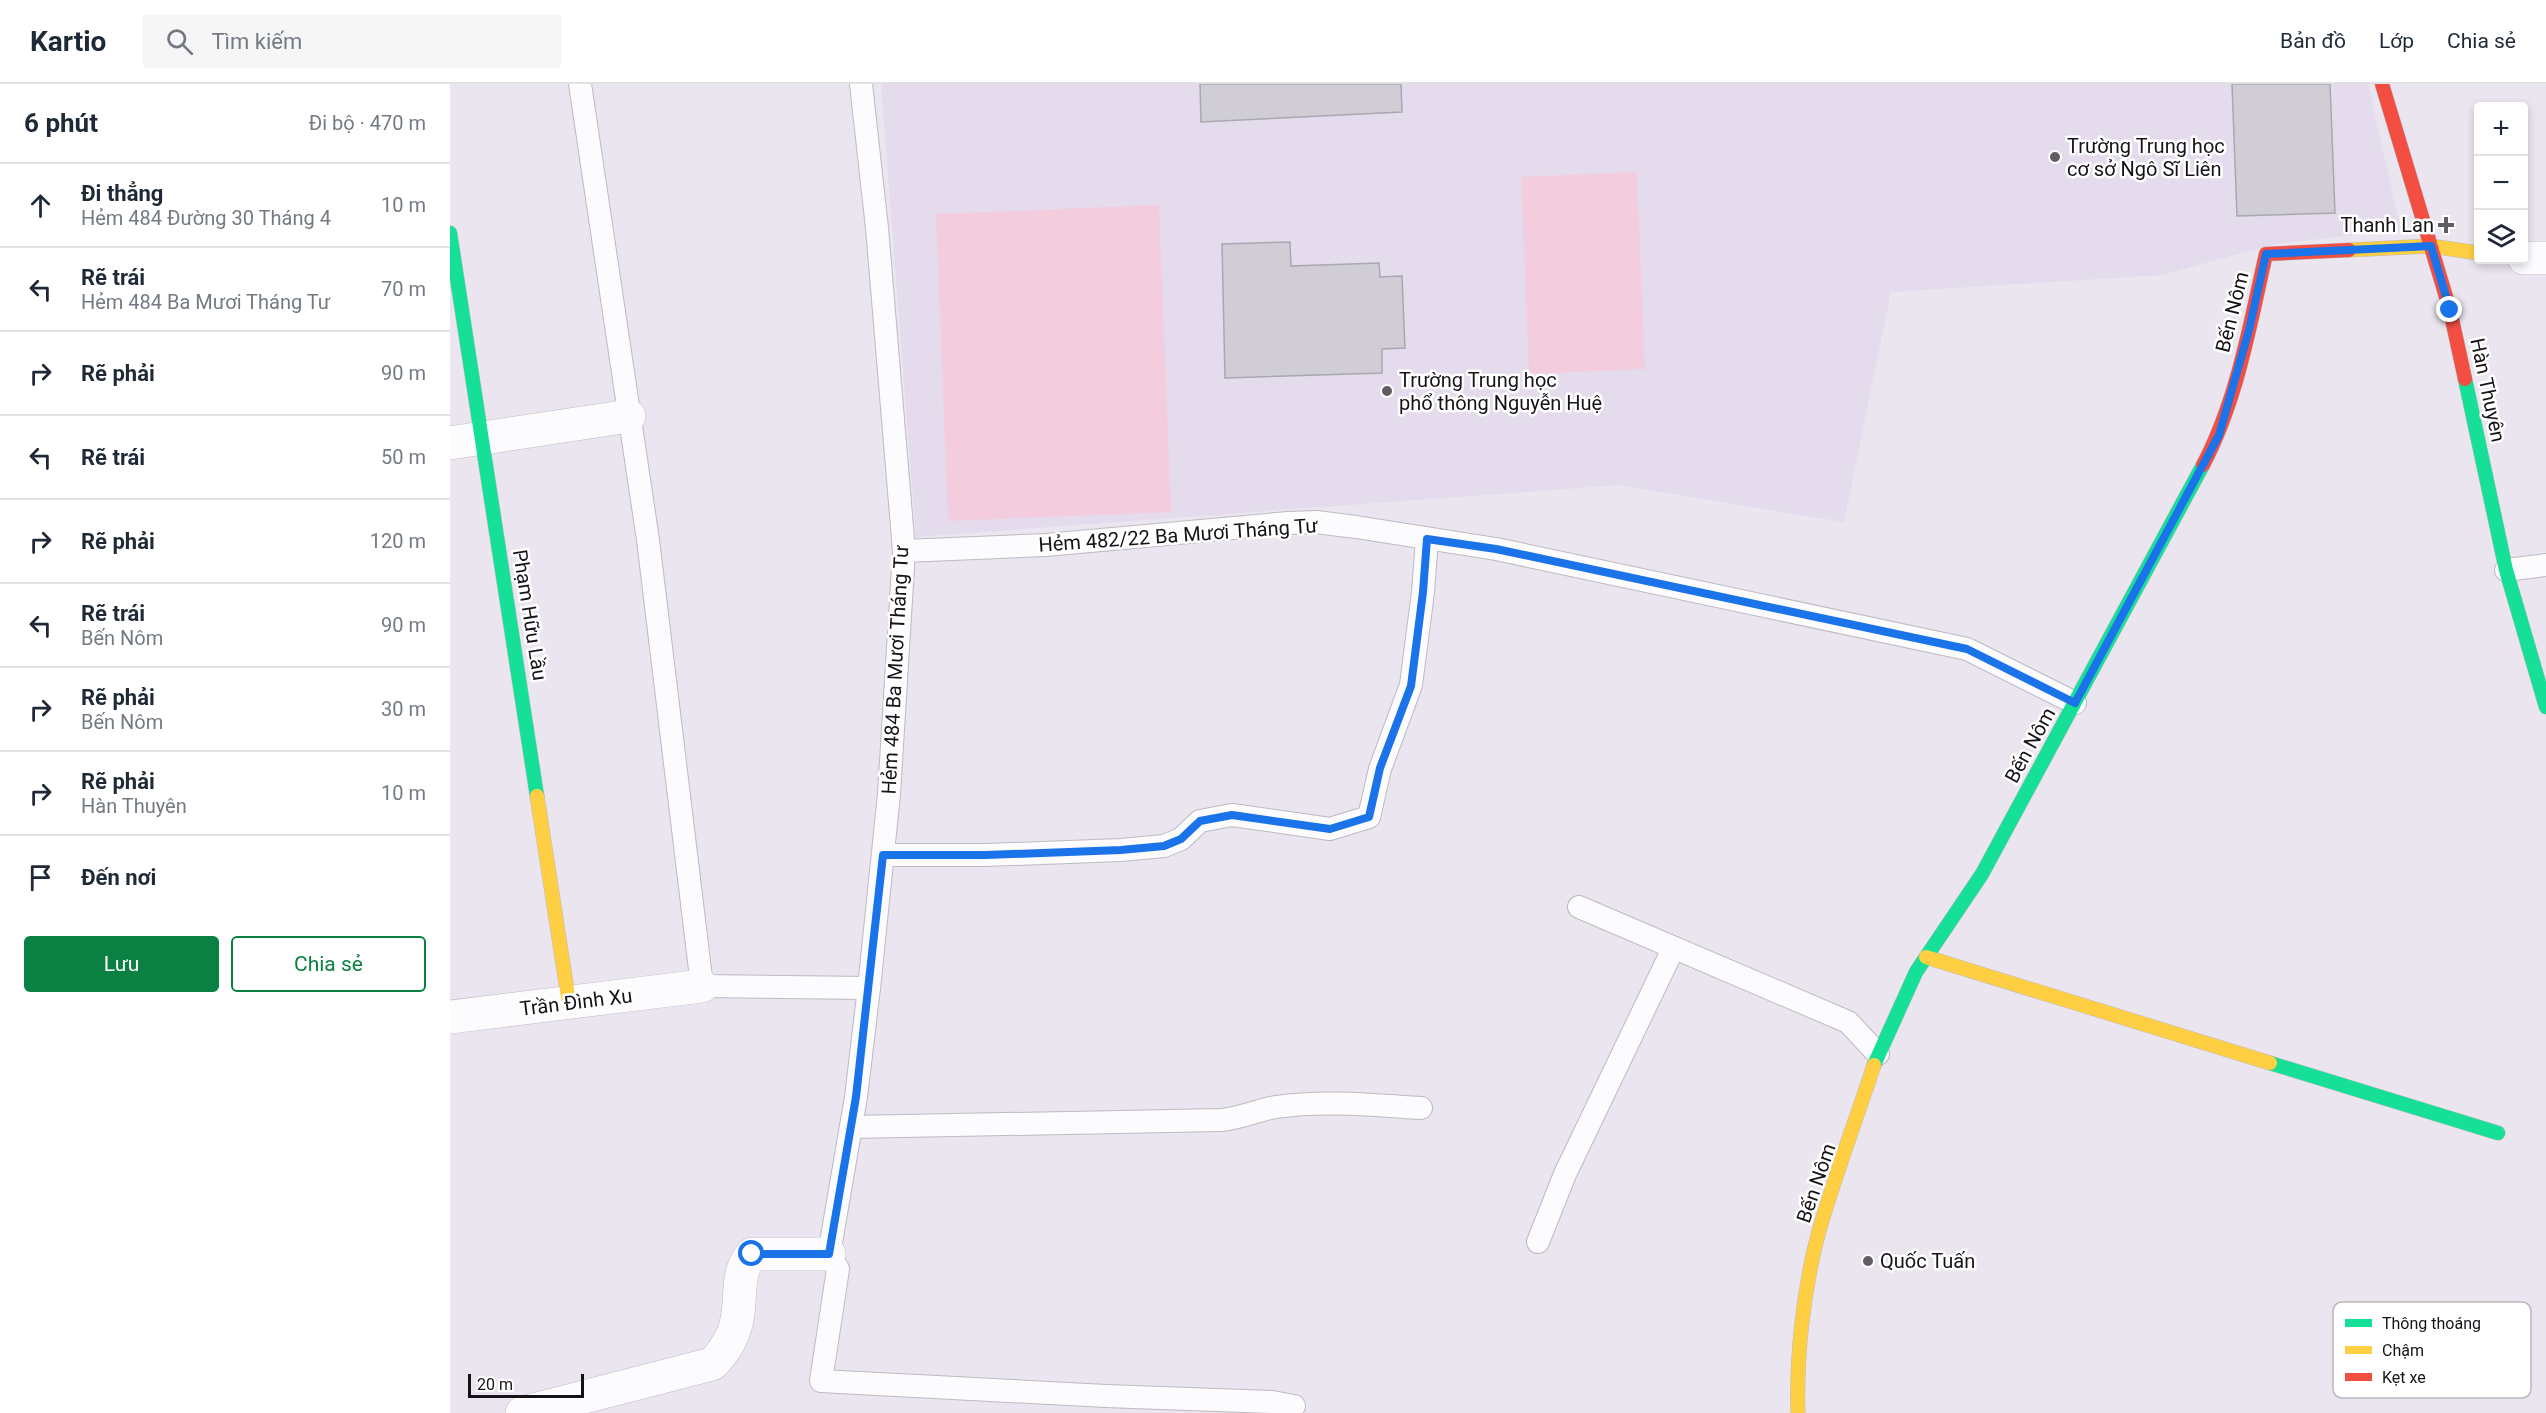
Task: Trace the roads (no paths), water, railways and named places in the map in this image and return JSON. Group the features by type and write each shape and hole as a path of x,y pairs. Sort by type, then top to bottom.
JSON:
{"street":[{"name":"Hàn Thuyên","path":"2382,84 2450,310 2506,570 2546,707"},
{"name":"Phạm Hữu Lầu","path":"450,233 459,337 483,438 569,1003"},
{"path":"2431,246 2474,252"},
{"name":"Bến Nôm","path":"1798,1413 1797,1383 1806,1301 1819,1232 1878,1054 1916,972 1982,874 2219,435 2249,330 2266,254 2431,246"},
{"path":"2528,258 2546,258"},
{"path":"450,443 629,416"},
{"path":"1926,957 2498,1132"},
{"name":"Trần Đình Xu","path":"450,1017 702,986"},
{"path":"522,1413 712,1364 725,1353 738,1316 743,1264 752,1254 829,1254"}],"lane":[{"path":"580,84 648,540 702,986 869,988"},
{"name":"Hẻm 484 Ba Mươi Tháng Tư","path":"829,1254 851,1127 869,988 883,855 904,551 877,228 861,84"},
{"name":"Hẻm 482/22 Ba Mươi Tháng Tư","path":"904,551 1046,545 1316,522 1496,549 1967,649 2075,703"},
{"path":"883,855 986,855 1121,850 1164,846 1181,839 1200,821 1232,815 1330,829 1369,817 1380,768 1411,686 1427,539"},
{"path":"2506,570 2546,565"},
{"path":"1579,907 1848,1022 1878,1054"},
{"path":"1538,1242 1565,1174 1673,949"},
{"path":"851,1127 1222,1120 1275,1108 1313,1105 1421,1108"},
{"path":"829,1254 838,1269 821,1381 1272,1402 1294,1406"}],"place":[{"name":"Trường Trung học cơ sở Ngô Sĩ Liên","path":"2055,157"},
{"name":"Thanh Lan","path":"2446,225"},
{"name":"Trường Trung học phổ thông Nguyễn Huệ","path":"1387,391"},
{"name":"Quốc Tuấn","path":"1868,1261"}]}
